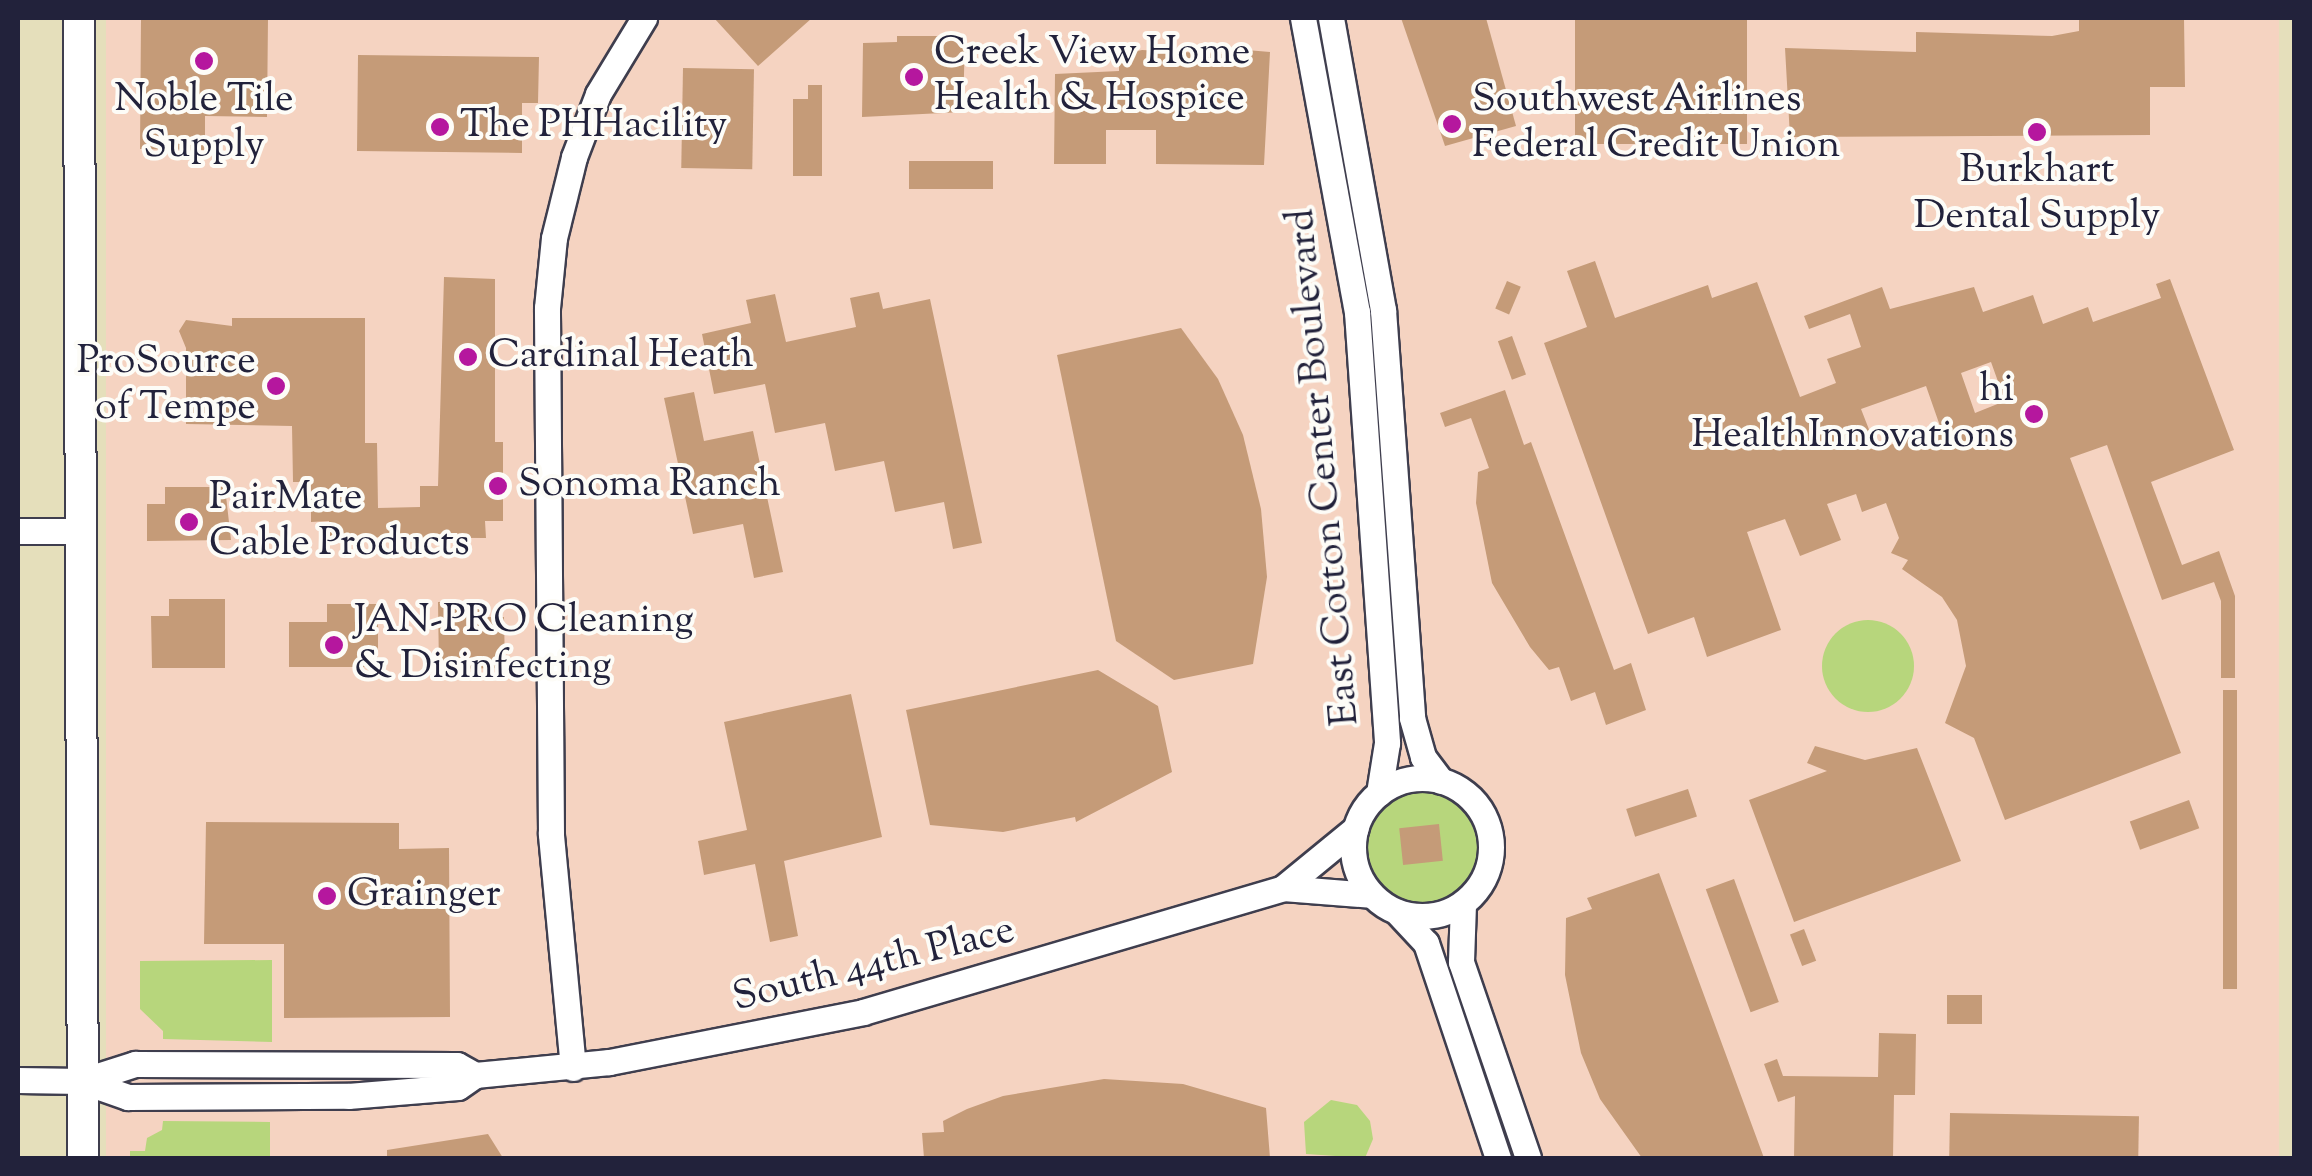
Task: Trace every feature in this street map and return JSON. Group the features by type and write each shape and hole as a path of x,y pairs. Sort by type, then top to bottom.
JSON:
{"main road":[{"path":"79,18 83,1158"}],"street":[{"path":"573,1068 548,764 549,268 574,156 598,94 644,18"},
{"name":"East Cotton Center Boulevard","path":"1303,18 1351,262 1387,742 1379,794 1356,828"},
{"name":"East Cotton Center Boulevard","path":"1332,18 1383,310 1416,735 1440,781 1471,798 1490,835 1485,876 1463,904 1461,962 1528,1158"},
{"path":"1368,475 1385,502 1390,590 1406,630"},
{"path":"18,531 81,531"},
{"path":"1379,794 1409,779 1440,781"},
{"path":"1356,828 1356,867 1371,895 1396,912 1426,943 1498,1158"},
{"name":"South 44th Place","path":"1283,888 1356,828"},
{"name":"South 44th Place","path":"18,1080 82,1081 135,1064 457,1066 475,1075 573,1068 914,999 1283,888 1371,895"},
{"path":"1396,912 1432,916 1463,904"}],"shaded area":[{"path":"106,18 2279,18 2279,1158 106,1158"}],"green space":[{"path":"1868,620 1886,623 1901,633 1911,648 1911,684 1901,699 1886,709 1868,712 1850,709 1835,699 1825,684 1822,666 1825,648 1835,633 1850,623"},
{"path":"1422,790 1444,795 1462,807 1474,825 1479,847 1474,869 1462,887 1444,899 1422,904 1400,899 1382,887 1370,869 1365,847 1370,825 1382,807 1400,795"},
{"path":"272,960 272,1042 163,1039 163,1031 140,1009 140,961"},
{"path":"1331,1100 1357,1105 1370,1121 1373,1139 1365,1158 1306,1154 1304,1122"},
{"path":"163,1121 270,1122 270,1158 130,1158 130,1151 145,1151 147,1138 162,1130"}],"building":[{"name":"Noble Tile Supply","path":"141,18 268,18 267,117 205,116 205,150 140,149"},
{"path":"714,18 812,18 758,66"},
{"path":"1401,18 1486,18 1516,126 1445,146"},
{"path":"1575,18 1747,18 1747,144 1575,144"},
{"path":"2079,18 2184,18 2185,87 2150,87 2150,135 1790,137 1785,48 1916,52 1916,32 2052,36 2079,31"},
{"name":"Creek View Home Health & Hospice","path":"897,36 965,36 963,112 862,117 863,43 897,42"},
{"path":"1223,48 1270,52 1264,165 1156,164 1156,130 1106,130 1106,164 1054,164 1055,74 1119,71 1119,55 1142,50 1223,54"},
{"name":"The PHHacility","path":"358,55 539,57 538,103 522,103 522,153 357,151"},
{"path":"683,68 754,69 752,169 681,168"},
{"path":"808,85 822,85 822,176 793,176 793,99 808,99"},
{"path":"909,161 993,161 993,189 909,189"},
{"path":"1595,261 1615,318 1708,285 1712,298 1757,282 1800,397 1836,383 1827,359 1861,347 1850,314 1809,329 1804,316 1882,287 1890,309 1974,287 1983,312 2033,295 2043,324 2088,307 2093,322 2161,298 2156,284 2170,279 2234,450 2151,482 2182,565 2219,551 2235,596 2235,678 2221,678 2221,601 2214,582 2162,600 2107,445 2070,458 2181,753 2005,820 1974,738 1945,723 1966,666 1957,620 1942,597 1902,569 1908,560 1891,553 1899,538 1886,503 1862,512 1856,494 1827,504 1841,540 1800,556 1785,519 1747,532 1781,630 1707,657 1694,617 1648,634 1544,343 1587,327 1567,271","holes":["1991,362 2005,401 1975,413 1961,373","1926,386 1940,426 1877,450 1861,409"]},
{"path":"444,277 495,279 495,442 503,442 503,521 485,521 486,538 329,537 329,521 311,522 311,482 293,482 292,426 186,424 186,348 179,331 186,320 232,326 232,318 365,318 365,443 377,443 378,508 420,507 420,486 438,486"},
{"path":"1507,281 1521,287 1509,314 1495,309"},
{"path":"879,292 883,309 930,299 982,543 953,549 944,502 895,512 884,461 835,471 825,423 775,433 765,384 714,394 702,334 751,323 746,300 775,294 786,342 856,327 850,298"},
{"path":"1181,328 1218,379 1243,435 1261,509 1267,577 1253,664 1174,680 1116,641 1057,355"},
{"path":"1512,336 1526,375 1512,380 1498,341"},
{"path":"1505,390 1524,445 1531,442 1614,670 1631,663 1646,710 1606,725 1595,692 1571,701 1559,667 1549,670 1530,647 1492,583 1476,503 1478,472 1489,468 1471,418 1445,427 1440,413"},
{"path":"694,392 704,441 753,431 783,572 754,578 743,524 693,534 664,398"},
{"name":"PairMate Cable Products","path":"165,487 225,487 231,540 147,541 147,504 165,504"},
{"path":"169,599 225,599 225,668 152,668 151,616 169,616"},
{"path":"486,601 487,617 504,617 505,668 439,669 438,602"},
{"name":"JAN-PRO Cleaning & Disinfecting","path":"327,604 378,604 378,667 289,667 289,622 327,622"},
{"path":"1098,670 1158,706 1172,772 1076,822 1075,817 1003,832 930,825 906,710"},
{"path":"2223,690 2237,690 2237,989 2223,989"},
{"path":"851,694 882,837 784,861 798,936 770,942 755,864 704,875 698,841 747,830 724,722"},
{"path":"1815,746 1865,760 1917,748 1961,861 1794,922 1749,800 1827,771 1807,763"},
{"path":"1688,789 1697,817 1635,837 1626,809"},
{"path":"2189,800 2199,828 2140,850 2130,822"},
{"name":"Grainger","path":"206,822 399,823 399,849 449,848 450,1017 284,1018 284,944 204,944"},
{"path":"1439,824 1443,861 1403,865 1399,828"},
{"path":"1659,873 1764,1158 1642,1158 1600,1099 1581,1053 1565,975 1566,918 1592,909 1587,898"},
{"path":"1734,879 1779,1002 1751,1012 1706,889"},
{"path":"1804,929 1816,961 1802,966 1790,934"},
{"path":"1947,995 1982,995 1982,1024 1947,1024"},
{"path":"1879,1033 1916,1034 1915,1095 1894,1095 1893,1158 1794,1158 1795,1096 1778,1102 1764,1064 1777,1059 1783,1076 1878,1077"},
{"path":"1104,1079 1183,1084 1266,1108 1270,1158 924,1158 922,1133 944,1132 943,1121 967,1109 1003,1096"},
{"path":"1950,1113 2139,1116 2138,1158 1949,1158"},
{"path":"488,1134 503,1158 387,1158 387,1150"}],"place":[{"name":"Noble Tile Supply","path":"204,61"},
{"name":"Creek View Home Health & Hospice","path":"914,77"},
{"name":"Southwest Airlines Federal Credit Union","path":"1452,124"},
{"name":"The PHHacility","path":"440,127"},
{"name":"Burkhart Dental Supply","path":"2037,132"},
{"name":"Cardinal Heath","path":"468,357"},
{"name":"ProSource of Tempe","path":"276,386"},
{"name":"hi HealthInnovations","path":"2034,414"},
{"name":"Sonoma Ranch","path":"498,486"},
{"name":"PairMate Cable Products","path":"189,522"},
{"name":"JAN-PRO Cleaning & Disinfecting","path":"334,645"},
{"name":"Grainger","path":"327,896"}]}
